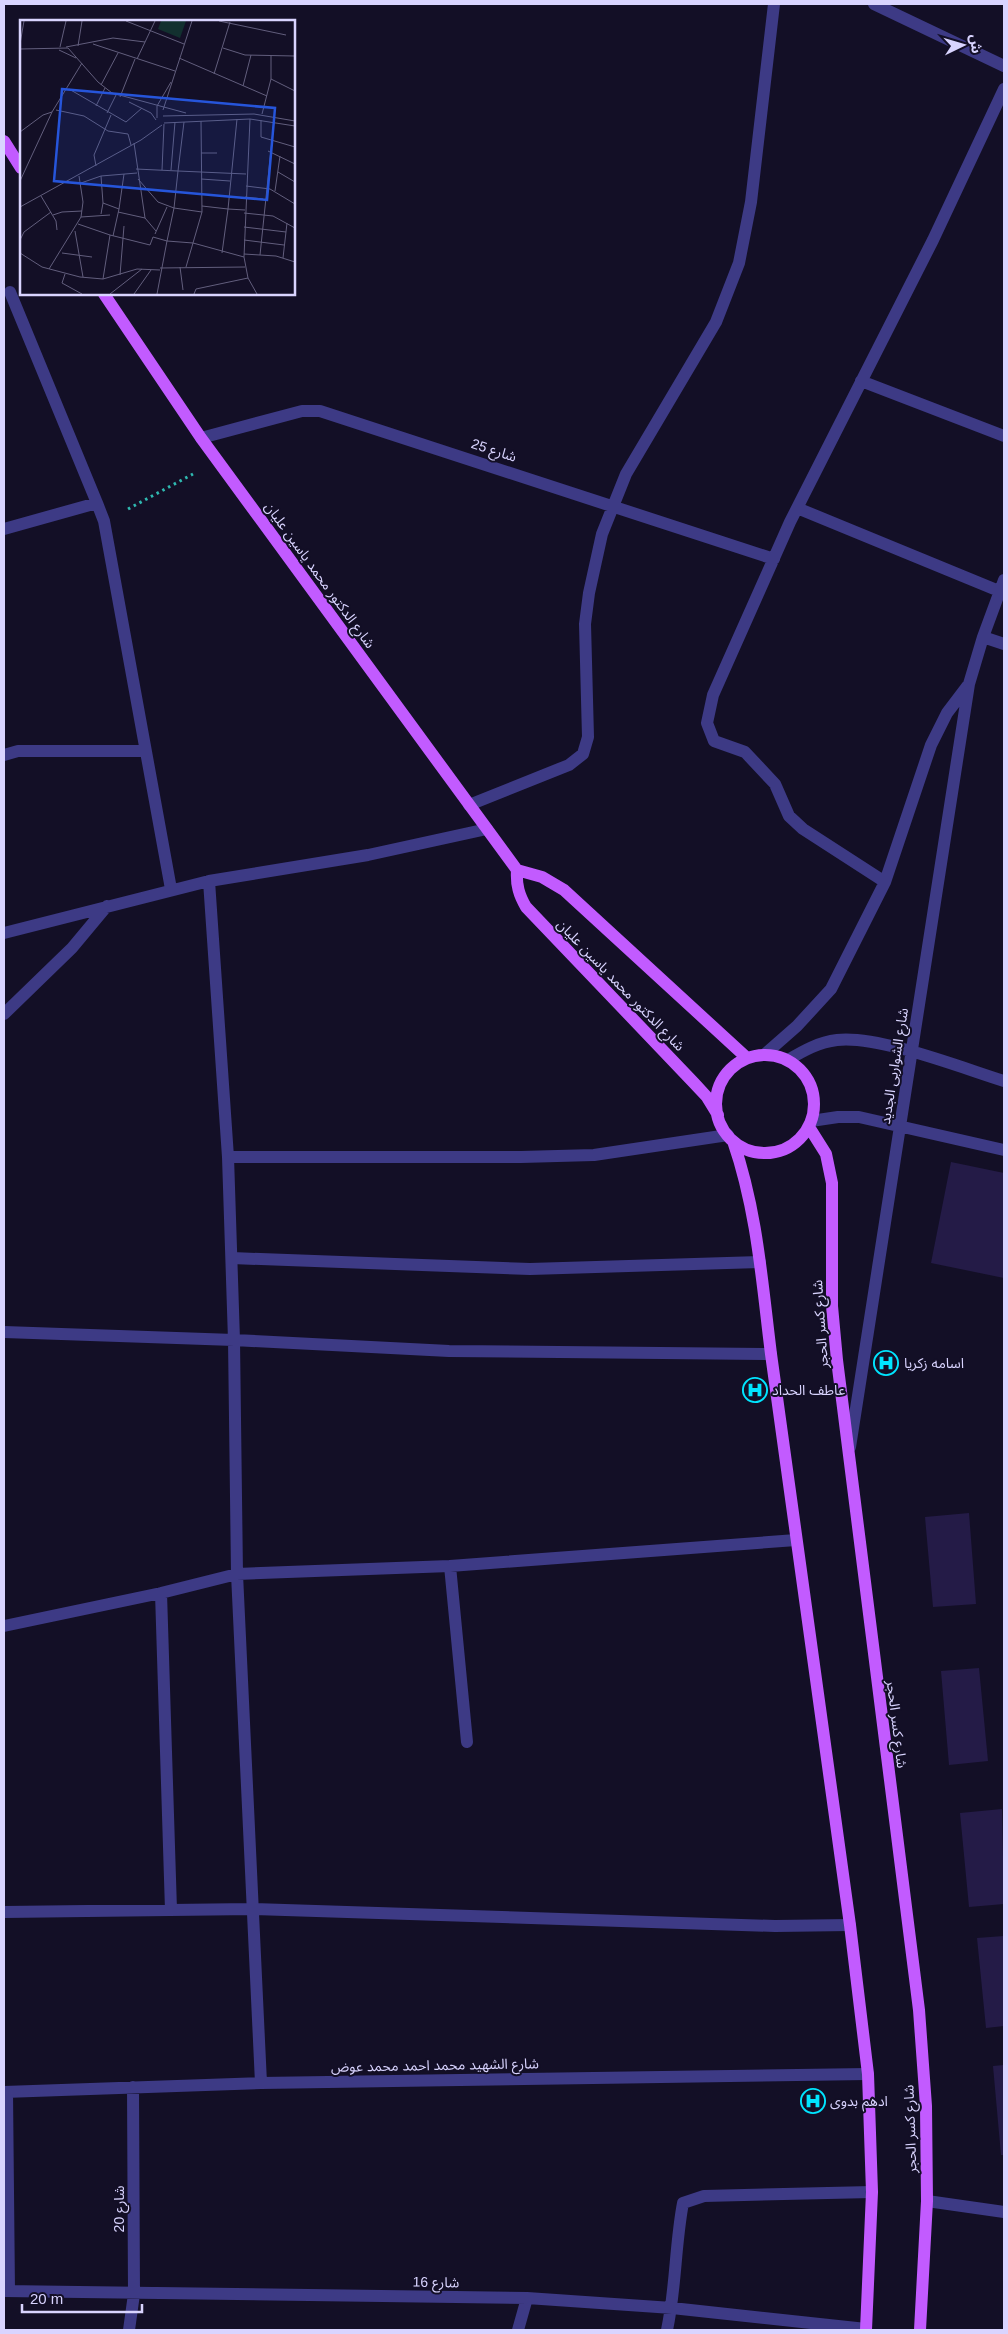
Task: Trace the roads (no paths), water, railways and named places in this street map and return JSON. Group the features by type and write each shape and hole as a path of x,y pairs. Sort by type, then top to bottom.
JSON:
{"main road":[{"path":"4,141 20,166"},
{"name":"شارع الدكتور محمد ياسين عليان","path":"105,295 201,438 517,870 542,877 564,890 747,1058"},
{"name":"شارع الدكتور محمد ياسين عليان","path":"517,870 516,883 526,908 694,1083 718,1115"},
{"path":"764,1055 788,1060 799,1068 810,1086 814,1107 810,1124 800,1139 788,1147 774,1152 760,1153 745,1149 731,1138 721,1126 717,1097 722,1081 733,1068 747,1058 764,1055"},
{"name":"شارع كسر الحجر","path":"810,1124 826,1154 832,1183 832,1306 919,2010 926,2106 927,2202 920,2330"},
{"path":"731,1138 750,1200 760,1262 770,1354 850,1925 868,2074 872,2192 866,2330"}],"street":[{"path":"469,805 569,765 582,754 588,737 584,654 588,593 602,534 626,474 716,322 739,264 751,202 774,4"},
{"path":"874,4 1004,66"},
{"path":"885,882 803,829 789,816 775,784 744,752 714,741 707,722 713,695 797,508 933,240 1004,89"},
{"path":"12,291 104,521 171,889"},
{"path":"862,381 1004,436"},
{"name":"شارع 25","path":"201,438 302,411 320,411 774,559"},
{"path":"4,529 97,503"},
{"path":"797,508 1002,585"},
{"name":"شارع الشواربى الجديد","path":"849,1453 970,684 983,637 1002,585"},
{"path":"983,637 1004,644"},
{"name":"شارع الشواربى الجديد","path":"764,1055 797,1026 831,989 885,882 931,745 947,713 970,684"},
{"path":"4,755 18,751 145,751"},
{"path":"4,933 171,889 368,855 487,829"},
{"path":"209,881 228,1157 234,1340 237,1574 261,2083"},
{"path":"4,1014 72,948 107,906"},
{"path":"788,1060 819,1044 836,1040 867,1041 1004,1081"},
{"path":"810,1124 838,1117 859,1117 1004,1150"},
{"path":"228,1157 594,1155 731,1138"},
{"path":"232,1258 530,1269 760,1262"},
{"path":"4,1332 234,1340 449,1352 770,1354"},
{"path":"4,1626 161,1593 237,1574 450,1566 796,1540"},
{"path":"450,1566 467,1742"},
{"path":"161,1593 171,1910"},
{"path":"4,1912 253,1910 775,1926 850,1925"},
{"name":"شارع الشهيد محمد احمد محمد عوض","path":"5,2092 261,2083 868,2074"},
{"name":"شارع 20","path":"129,2330 134,2294 134,2087"},
{"path":"5,2092 6,2291"},
{"path":"667,2330 672,2308 679,2222 683,2203 704,2196 872,2192"},
{"path":"927,2202 1004,2212"},
{"name":"شارع 16","path":"6,2291 527,2298 672,2308 866,2330"},
{"path":"518,2330 527,2298"}],"place":[{"name":"اسامه زكريا","path":"886,1363"},
{"name":"عاطف الحداد","path":"755,1390"},
{"name":"ادهم بدوى","path":"813,2101"}]}
